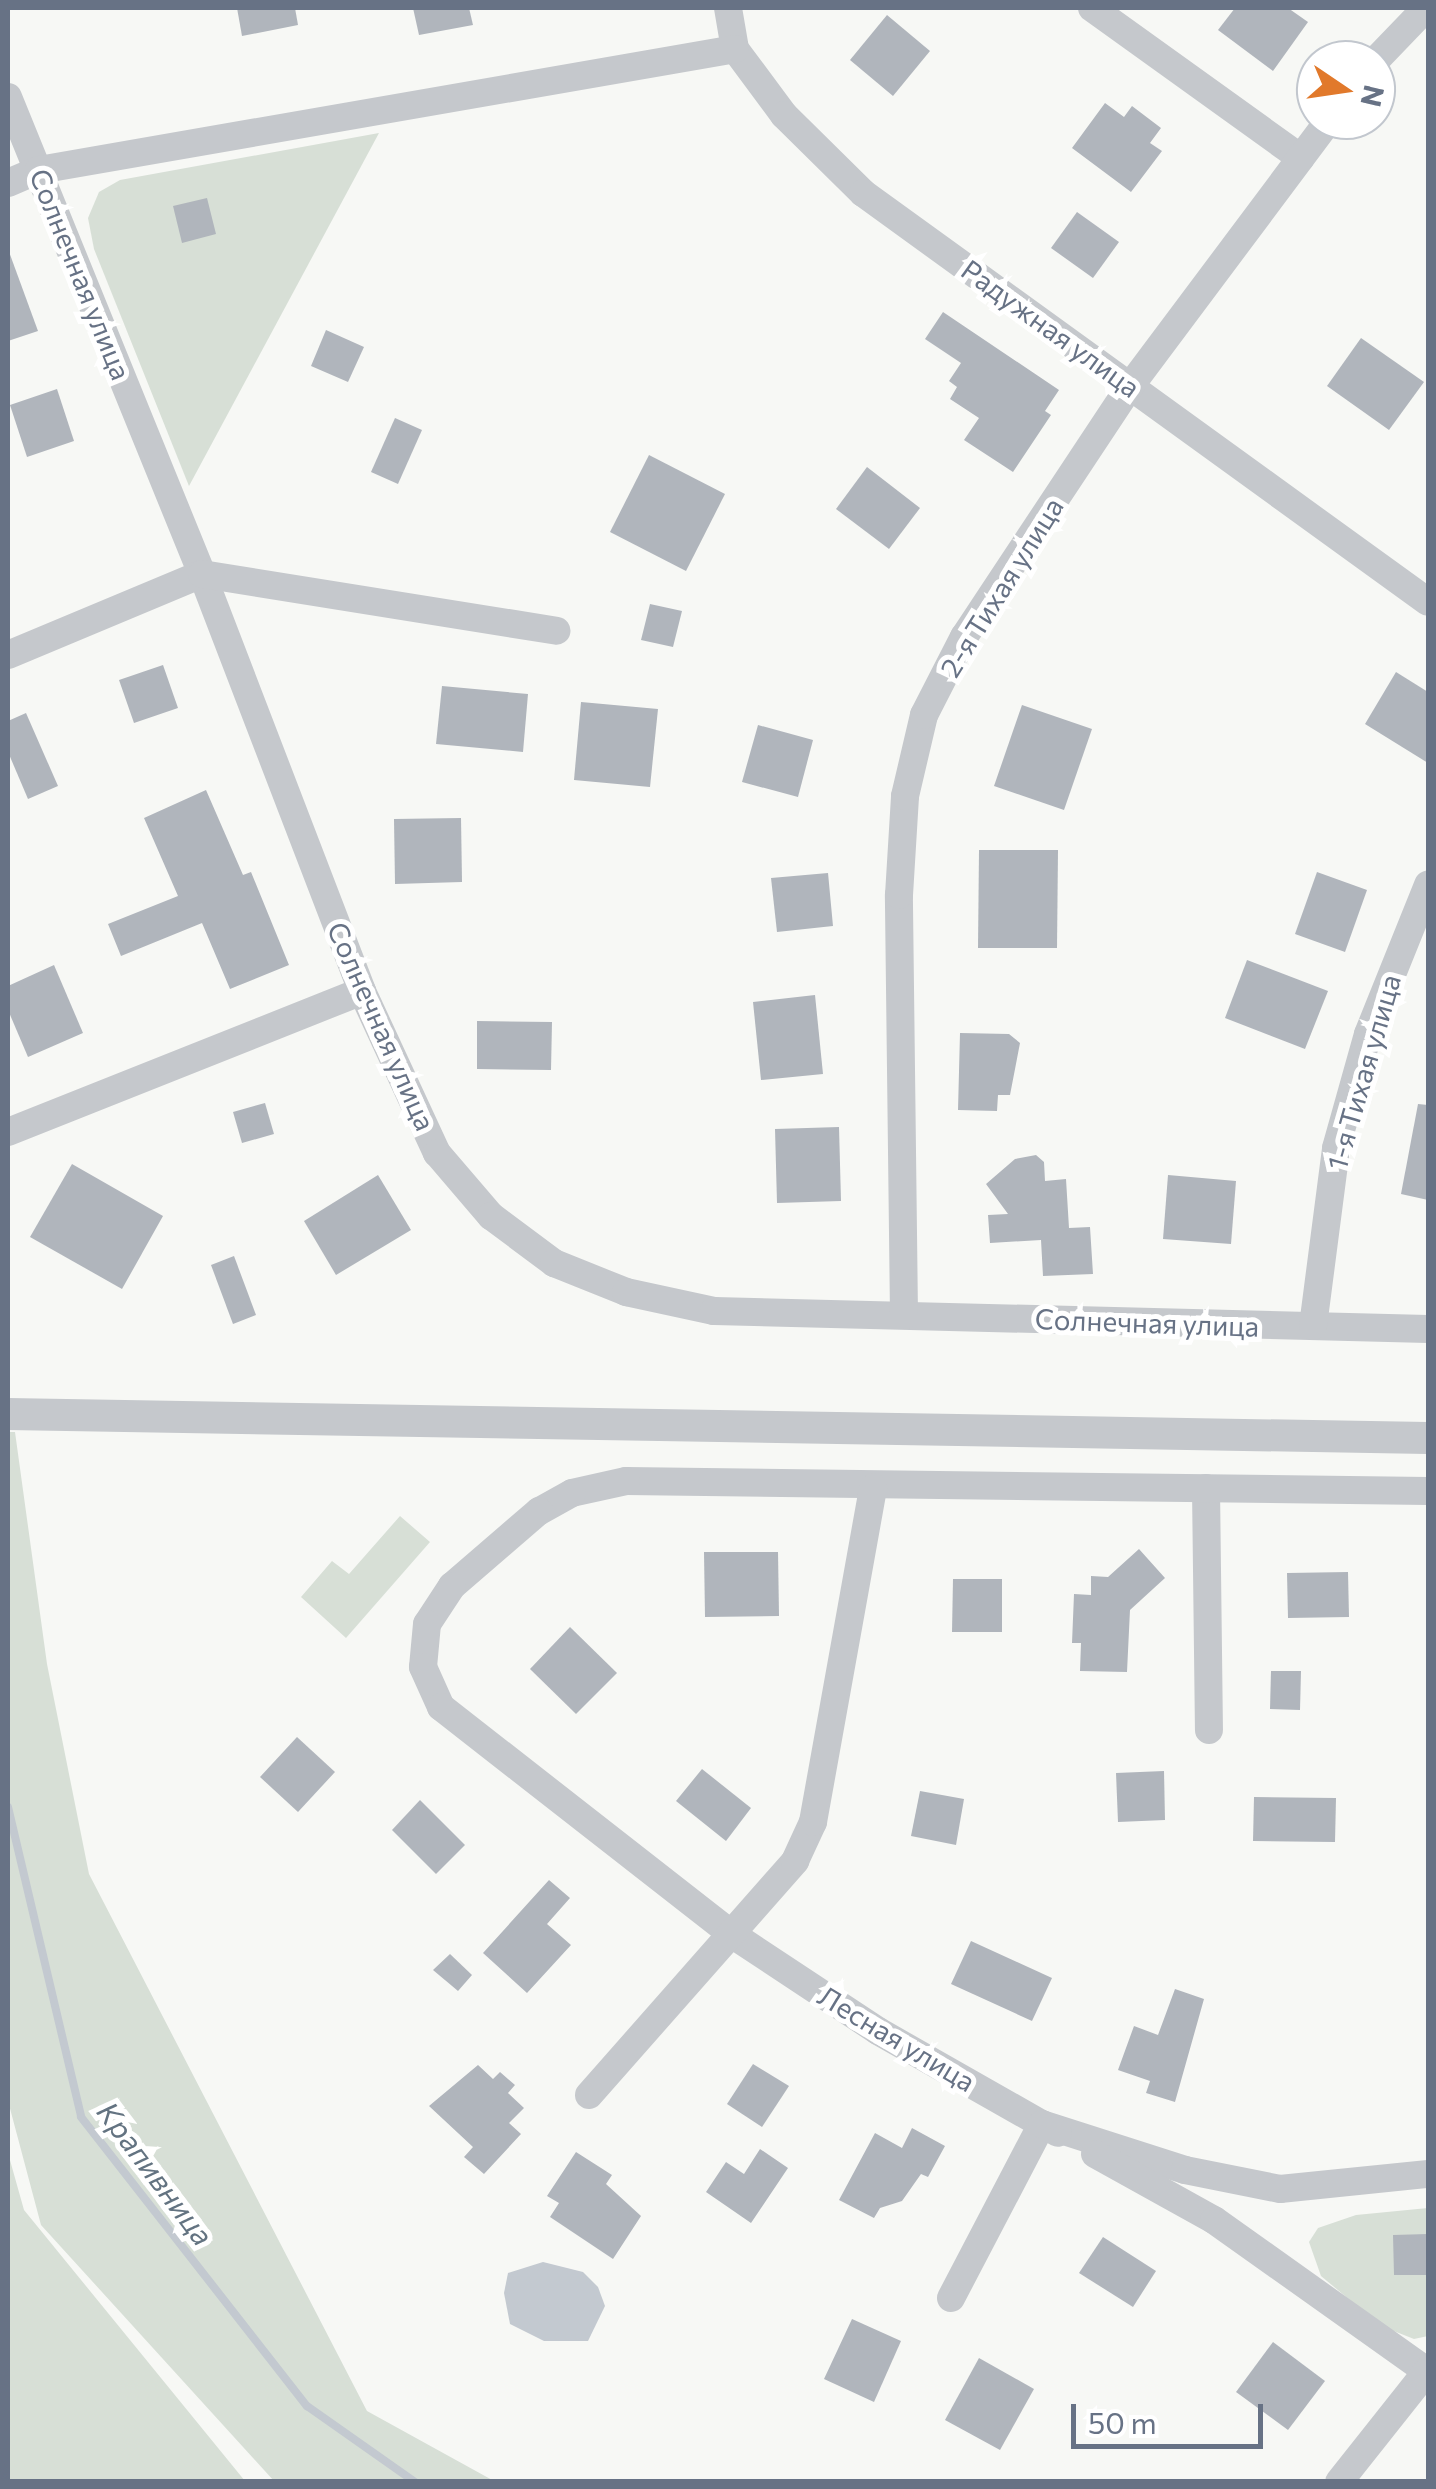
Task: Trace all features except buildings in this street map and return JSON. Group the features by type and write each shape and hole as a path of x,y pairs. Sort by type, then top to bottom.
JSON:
{"street":[{"name":"Радужная улица","path":"728,8 735,49 784,116 863,192 1428,602"},
{"path":"1092,8 1301,158"},
{"path":"1395,40 1426,8"},
{"path":"8,183 39,170 735,49"},
{"name":"Солнечная улица","path":"8,97 202,574 362,991 437,1153 491,1216 554,1263 626,1292 714,1311 1428,1329"},
{"name":"2-я Тихая улица","path":"904,1315 899,896 905,796 924,715 964,637 1132,385 1314,140"},
{"path":"8,655 202,574 556,631"},
{"name":"1-я Тихая улица","path":"1314,1326 1336,1148 1368,1034 1428,885"},
{"path":"8,1132 362,991"},
{"path":"8,1414 1428,1438"},
{"name":"Лесная улица","path":"874,1487 626,1481 572,1494 539,1511 452,1586 427,1624 423,1667 441,1707 733,1936 878,2031 1042,2124 1185,2170 1280,2188 1428,2174"},
{"path":"589,2095 796,1861 813,1822 874,1487 1428,1491"},
{"path":"1206,1488 1209,1730"},
{"path":"951,2298 1042,2124 1214,2220 1428,2371 1338,2482"}],"shaded area":[{"path":"379,133 189,486 94,249 88,218 99,192 120,180"},
{"path":"8,1432 15,1432 47,1664 89,1874 367,2411 494,2481 274,2481 41,2225 8,2101"},
{"path":"400,1516 430,1542 346,1638 301,1597 332,1561 349,1574"},
{"path":"8,2153 24,2210 245,2481 8,2481"},
{"path":"1428,2208 1428,2336 1414,2339 1381,2326 1321,2276 1309,2242 1318,2228 1356,2215"},
{"path":"543,2262 583,2272 598,2287 605,2306 588,2341 544,2341 510,2324 504,2293 508,2273"}],"waterway":[{"name":"Крапивница","path":"8,1807 81,2117 307,2406 415,2482"}]}
